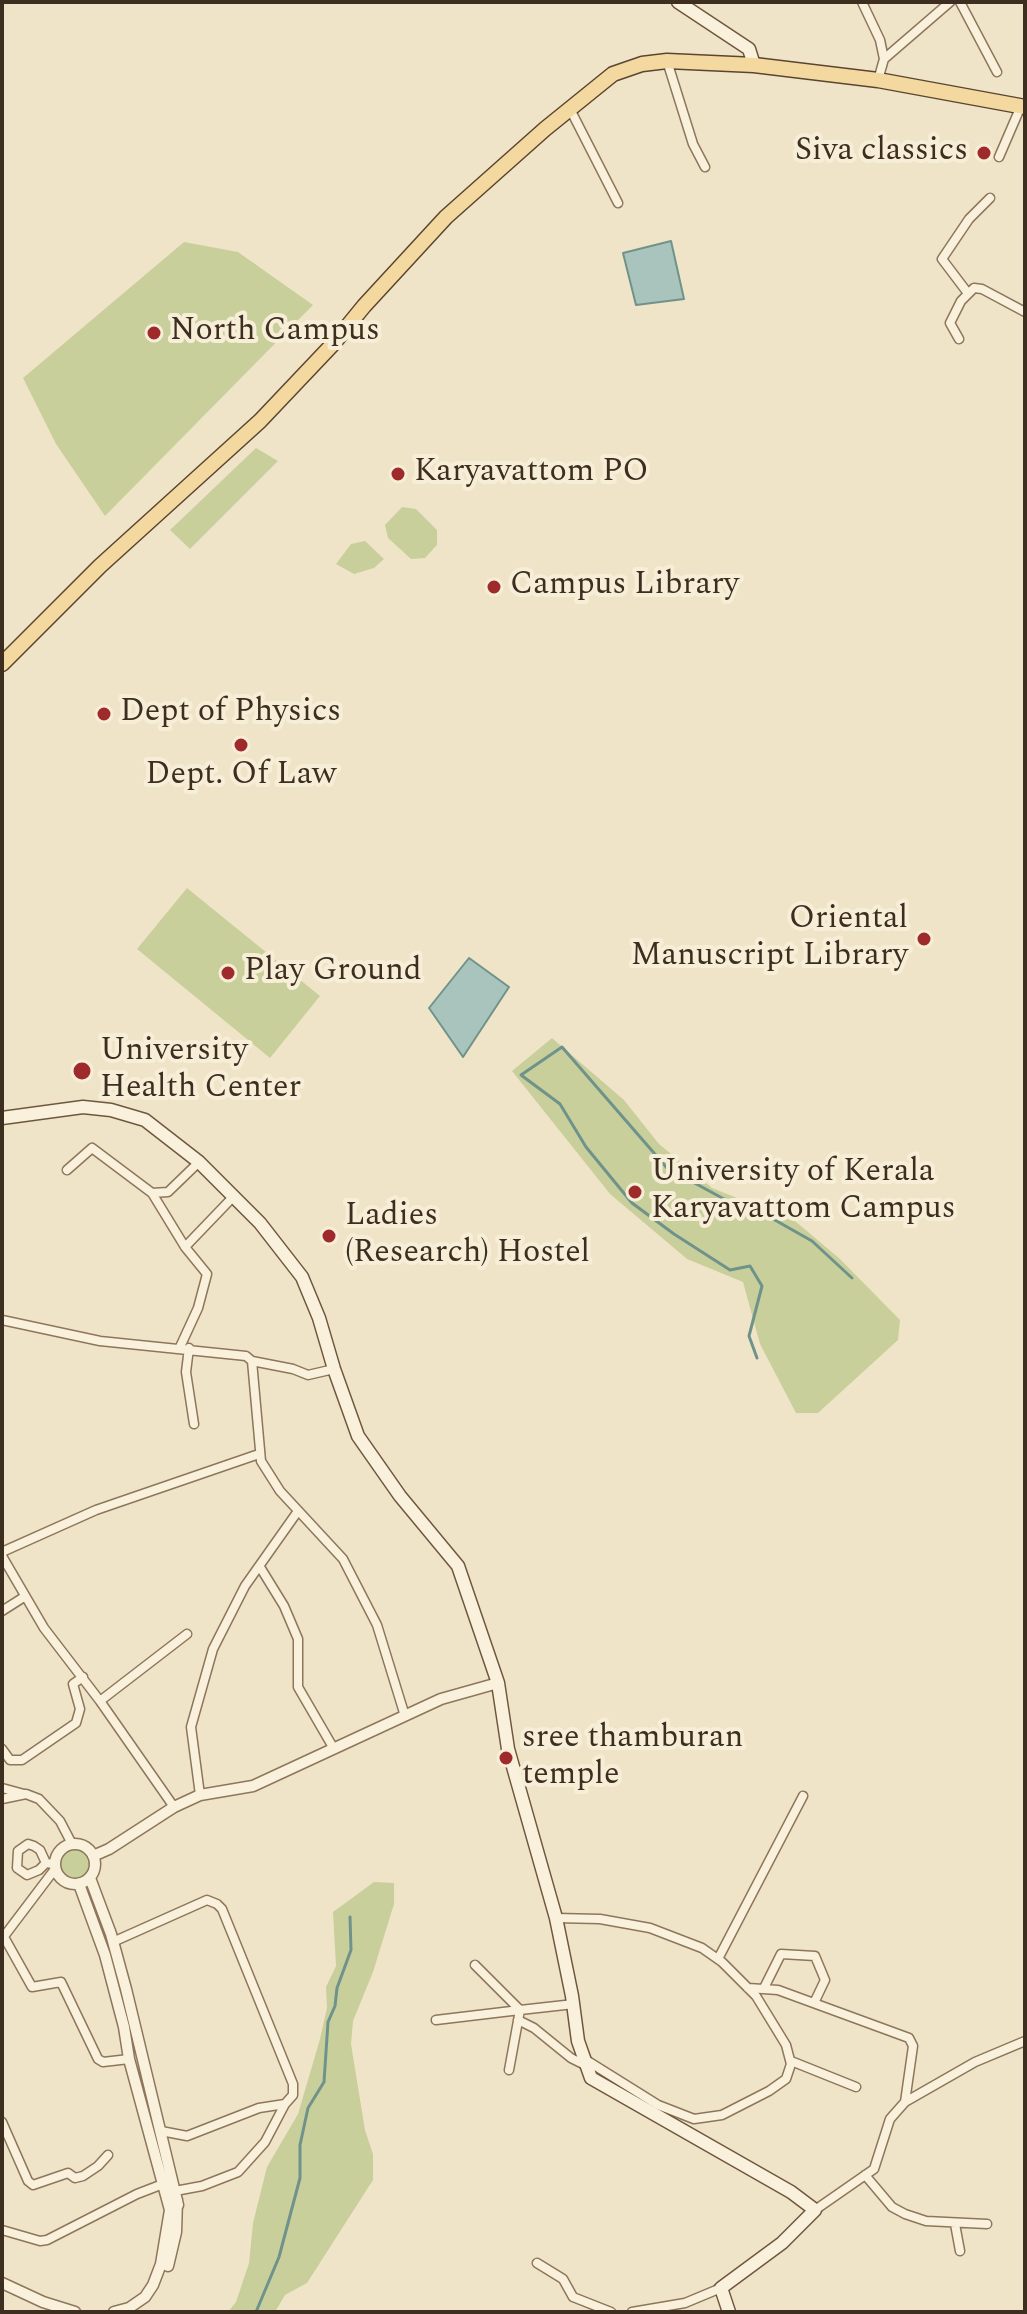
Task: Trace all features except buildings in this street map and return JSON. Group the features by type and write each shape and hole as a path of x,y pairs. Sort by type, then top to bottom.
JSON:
{"main road":[{"path":"678,2 749,49 754,65"},
{"path":"2,664 90,575 260,421 446,217 613,74 642,64 667,61 754,65 878,80 1023,106"},
{"path":"2,1118 83,1107 111,1110 145,1120 199,1162 260,1223 302,1277 319,1318 358,1436 400,1496 458,1566 498,1683 508,1749 556,1918 584,2061 591,2078 804,2200 815,2210 782,2243 721,2288 729,2312"}],"street":[{"path":"862,2 880,40 884,59 878,80"},
{"path":"884,59 950,2"},
{"path":"960,2 997,72"},
{"path":"667,61 693,144 705,167"},
{"path":"999,157 1023,106"},
{"path":"570,109 618,203"},
{"path":"967,292 942,259 969,219 990,198"},
{"path":"959,339 950,323 967,292 974,288 982,289 1025,312"},
{"path":"67,1170 92,1148 152,1193 185,1247 207,1274 184,1348 194,1424"},
{"path":"152,1193 168,1192 199,1162"},
{"path":"185,1247 233,1197"},
{"path":"2,1320 100,1341 246,1356 252,1361 284,1366 308,1375 334,1369"},
{"path":"252,1361 261,1461 280,1491 327,1538 343,1559 386,1648 405,1716"},
{"path":"174,1807 83,1677 57,1646 24,1597 2,1554 96,1510 259,1454"},
{"path":"200,1795 191,1727 213,1649 245,1586 298,1511"},
{"path":"260,1567 284,1606 298,1639 298,1687 334,1749"},
{"path":"2,1611 24,1597"},
{"path":"100,1701 187,1634"},
{"path":"2,1749 10,1760 22,1760 76,1723 80,1709 73,1684 83,1677"},
{"path":"93,1856 174,1807 200,1795 253,1786 441,1699 498,1683"},
{"path":"2,1788 39,1799 60,1821 72,1844"},
{"path":"2,1799 26,1794"},
{"path":"718,1959 803,1796"},
{"path":"52,1865 59,1878 67,1883 79,1884 90,1878 95,1866 93,1856 82,1845 72,1844 59,1851 3,1938 32,1987 61,1982 98,2059 103,2062 129,2059"},
{"path":"90,1878 111,1934 178,2205"},
{"path":"79,1884 105,1955 129,2059 170,2210 161,2264 145,2297 129,2308 114,2312"},
{"path":"111,1934 115,1941 207,1900 217,1904 222,1909 293,2084 293,2095 265,2142 238,2172 202,2186 175,2191"},
{"path":"518,2020 534,2028 571,2058 584,2061 658,2105 694,2119 722,2115 786,2079 791,2061 786,2045 766,2010 718,1959 702,1948 650,1928 600,1919 556,1918"},
{"path":"764,1988 781,1954 815,1956 825,1980 814,2003"},
{"path":"475,1965 520,2010"},
{"path":"748,1988 778,1990 912,2041 905,2102"},
{"path":"436,2020 574,2004"},
{"path":"509,2070 520,2010"},
{"path":"815,2210 874,2169 890,2119 905,2102 975,2062 1025,2041"},
{"path":"791,2061 856,2087"},
{"path":"132,2312 144,2306 156,2291 167,2267 176,2232 178,2205 151,2097"},
{"path":"161,2131 187,2136 259,2108 285,2104"},
{"path":"2,2122 28,2181 33,2185 68,2173 75,2178 83,2176 108,2155"},
{"path":"865,2175 892,2207 905,2214 926,2221 987,2224"},
{"path":"2,2230 40,2241 47,2240 163,2184"},
{"path":"955,2224 960,2251"},
{"path":"537,2263 563,2279 573,2297 611,2312"},
{"path":"2,2286 53,2312"},
{"path":"2,2286 75,2312"},
{"path":"632,2312 685,2303 721,2288"}],"green space":[{"path":"184,242 238,252 313,305 105,516 56,444 23,378"},
{"path":"256,448 278,461 190,549 170,530"},
{"path":"402,507 416,509 437,530 437,545 425,558 411,559 388,538 385,525"},
{"path":"365,541 384,559 374,568 354,574 336,564 351,544"},
{"name":"Play Ground","path":"187,888 320,996 270,1058 137,949"},
{"path":"552,1038 624,1100 659,1144 712,1188 795,1221 840,1259 900,1320 898,1340 818,1413 796,1413 760,1344 743,1282 687,1259 610,1194 512,1071"},
{"path":"75,1849 86,1854 91,1865 86,1876 75,1881 64,1876 59,1865 64,1854"},
{"path":"374,1882 394,1883 394,1904 373,1972 353,2021 351,2044 365,2130 373,2154 373,2180 307,2283 285,2295 275,2312 228,2312 236,2302 249,2263 253,2223 267,2167 298,2114 320,2039 327,2008 326,1987 336,1966 333,1912"}],"water":[{"path":"671,241 684,299 636,305 623,253"},
{"path":"469,958 509,987 463,1057 429,1008"}],"waterway":[{"path":"757,1358 749,1336 762,1286 750,1266 730,1270 632,1203 586,1147 560,1104 521,1075 562,1047 667,1168 724,1199 766,1215 812,1241 852,1278"},
{"path":"256,2312 279,2257 300,2178 300,2145 308,2108 324,2082 328,2022 351,1950 350,1917"}],"place":[{"name":"Siva classics","path":"984,153"},
{"name":"North Campus","path":"154,333"},
{"name":"Karyavattom PO","path":"398,474"},
{"name":"Campus Library","path":"494,587"},
{"name":"Dept of Physics","path":"104,714"},
{"name":"Dept. Of Law","path":"241,745"},
{"name":"Oriental Manuscript Library","path":"924,939"},
{"name":"Play Ground","path":"228,973"},
{"name":"University Health Center","path":"82,1071"},
{"name":"University of Kerala Karyavattom Campus","path":"635,1192"},
{"name":"Ladies (Research) Hostel","path":"329,1236"},
{"name":"sree thamburan temple","path":"506,1758"}]}
